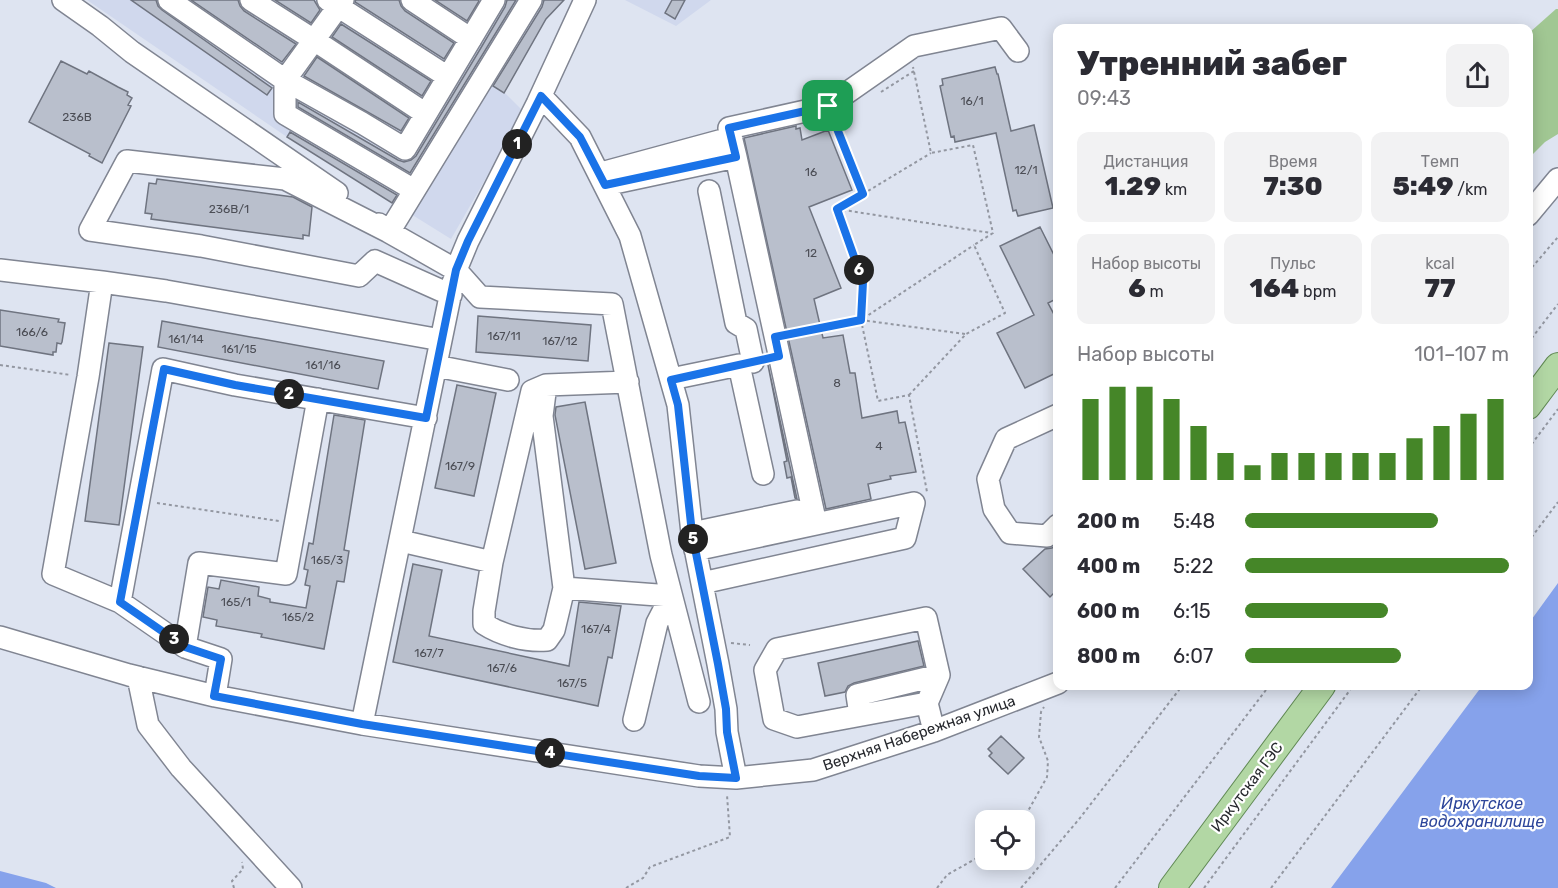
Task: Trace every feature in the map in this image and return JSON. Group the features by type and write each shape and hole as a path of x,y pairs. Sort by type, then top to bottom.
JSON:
{"main road":[{"path":"1533,399 1558,366"},
{"name":"Иркутская ГЭС","path":"1172,888 1319,690"}],"street":[{"path":"63,0 132,52 322,182 389,232"},
{"path":"169,0 285,80 405,149 492,1"},
{"path":"251,0 426,114"},
{"path":"412,0 471,39"},
{"path":"389,232 531,0"},
{"path":"362,724 456,270 585,0"},
{"path":"414,190 285,114 285,80 314,40 336,2 448,77"},
{"path":"816,524 729,128 828,106 914,46 1001,28 1018,51"},
{"path":"541,96 580,137 630,236 678,405 694,541 724,698 731,778"},
{"path":"602,179 723,140"},
{"path":"602,179 736,157"},
{"path":"451,295 375,261 359,276 201,246 90,230 127,160 285,178 456,270 480,297 612,304 661,555 699,702"},
{"path":"1533,209 1558,179"},
{"path":"709,191 736,323 746,329 746,363 763,474"},
{"path":"0,270 177,293 441,340"},
{"path":"102,282 88,377 53,574 120,602 185,647 221,659 214,696"},
{"path":"671,380 746,363 777,346"},
{"path":"436,366 508,380"},
{"path":"120,602 164,369 235,385 426,418"},
{"path":"546,386 542,416 564,588 554,630 547,639 536,641 495,631 484,624 492,562 532,391 546,386 628,382"},
{"path":"185,647 199,563 286,574 318,399"},
{"path":"1053,417 1006,439 988,479 994,510 1010,533 1047,536 1053,530"},
{"path":"694,541 816,524 914,503 905,538 702,583"},
{"path":"694,541 797,512"},
{"path":"401,541 492,562"},
{"path":"564,588 671,596"},
{"path":"634,720 657,623 671,596"},
{"path":"927,703 797,727 774,718 765,670 777,649 926,618 939,675 927,703 934,731"},
{"name":"Верхняя Набережная улица","path":"0,637 138,677 214,696 362,724 699,776 731,778 813,770 934,731 1053,685"},
{"path":"860,715 857,695 939,675"},
{"path":"138,677 148,725 182,768 291,888"}],"path":[{"path":"909,50 931,153"},
{"path":"828,106 863,194"},
{"path":"837,209 931,153 972,145 993,233"},
{"path":"837,209 993,233"},
{"path":"837,209 863,282 861,320 878,401 909,395 966,334 1005,313 974,245"},
{"path":"777,346 861,320 993,233"},
{"path":"1533,266 1558,237"},
{"path":"1533,336 1558,304"},
{"path":"861,320 966,334"},
{"path":"0,365 88,377"},
{"path":"909,395 928,499"},
{"path":"1533,442 1558,409"},
{"path":"139,500 295,523"},
{"path":"1533,535 1558,502"},
{"path":"1029,810 1047,777 1048,761 1039,737 1041,712 1053,688"},
{"path":"1021,888 1080,818 1179,690"},
{"path":"1115,888 1266,690"},
{"path":"1203,888 1350,690"},
{"path":"1271,888 1419,690"},
{"path":"626,888 643,879 650,867 730,837 731,778"},
{"path":"937,888 947,875 975,859"}],"shaded area":[{"path":"87,0 564,0 546,19 504,92 524,112 451,239 287,137"},
{"path":"625,0 711,0 676,26"}],"green space":[{"path":"1558,9 1558,134 1545,142 1533,154 1533,29"}],"water":[{"name":"Иркутское водохранилище","path":"1558,583 1558,888 1331,888 1479,690 1533,690 1533,617"},
{"path":"0,871 46,883 56,888 0,888"}],"building":[{"path":"131,0 156,0 162,10 272,88 267,95"},
{"path":"191,0 238,0 244,11 296,44 282,62"},
{"path":"275,0 314,0 320,10 311,23"},
{"path":"356,0 399,0 405,11 454,43 444,59 355,2"},
{"path":"435,0 478,0 479,1 467,21"},
{"path":"507,0 516,0 410,173 298,107 298,102 398,160 404,162 411,160 416,156 482,46"},
{"path":"544,0 564,0 546,19 504,93 493,86 542,7"},
{"path":"672,0 685,0 675,19 665,13"},
{"path":"341,24 431,81 422,96 332,37"},
{"path":"317,57 409,118 401,131 304,76"},
{"path":"61,61 87,74 89,71 128,92 127,95 132,98 128,105 131,106 102,163 89,156 90,154 29,122"},
{"path":"995,67 1011,131 1034,125 1053,208 1018,216 1016,210 1013,211 996,133 955,142 954,136 951,137 940,86 943,85 942,79"},
{"path":"796,126 796,129 800,128 802,140 828,130 852,190 809,207 841,288 814,299 823,338 843,335 850,373 855,373 862,418 897,411 899,423 905,422 916,472 890,476 891,479 868,484 871,499 826,509 744,138"},
{"path":"290,132 397,195 392,203 287,137"},
{"path":"157,179 293,197 312,207 309,236 303,235 303,239 151,219 152,214 145,213 149,183 156,184"},
{"path":"1040,227 1053,253 1053,300 1048,303 1053,312 1053,374 1025,388 997,333 1034,315 1000,246"},
{"path":"0,310 59,319 58,322 65,323 62,342 57,343 56,352 53,352 53,355 0,346"},
{"path":"478,316 591,325 588,361 476,352"},
{"path":"162,321 384,361 378,389 158,347"},
{"path":"109,343 143,347 119,525 85,521"},
{"path":"768,365 797,499 791,477 787,478 784,462 787,461"},
{"path":"457,385 496,393 474,496 435,488"},
{"path":"585,402 616,563 585,569 555,415 556,407"},
{"path":"334,415 365,420 344,550 349,551 344,582 337,581 324,649 216,626 217,620 203,617 208,587 219,589 221,580 259,587 258,596 270,599 270,602 306,608 310,586 305,585 308,570 304,569 309,543 313,544"},
{"path":"1052,548 1053,594 1050,597 1023,569 1045,549"},
{"path":"413,564 442,570 429,636 569,666 579,602 621,606 612,658 608,657 598,706 393,662"},
{"path":"918,641 924,666 854,683 848,686 845,692 825,696 818,663"},
{"path":"1001,736 1024,758 1008,774 989,756 992,753 988,749"}],"route":[{"path":"541,96 580,137 605,185 736,157 729,128 828,106 863,194 837,209 863,282 861,320 775,337 779,356 671,380 678,405 692,533 718,664 736,778 699,776 362,724 214,696 221,659 185,647 120,602 164,369 235,385 426,418 456,270 468,241 541,96"}]}
